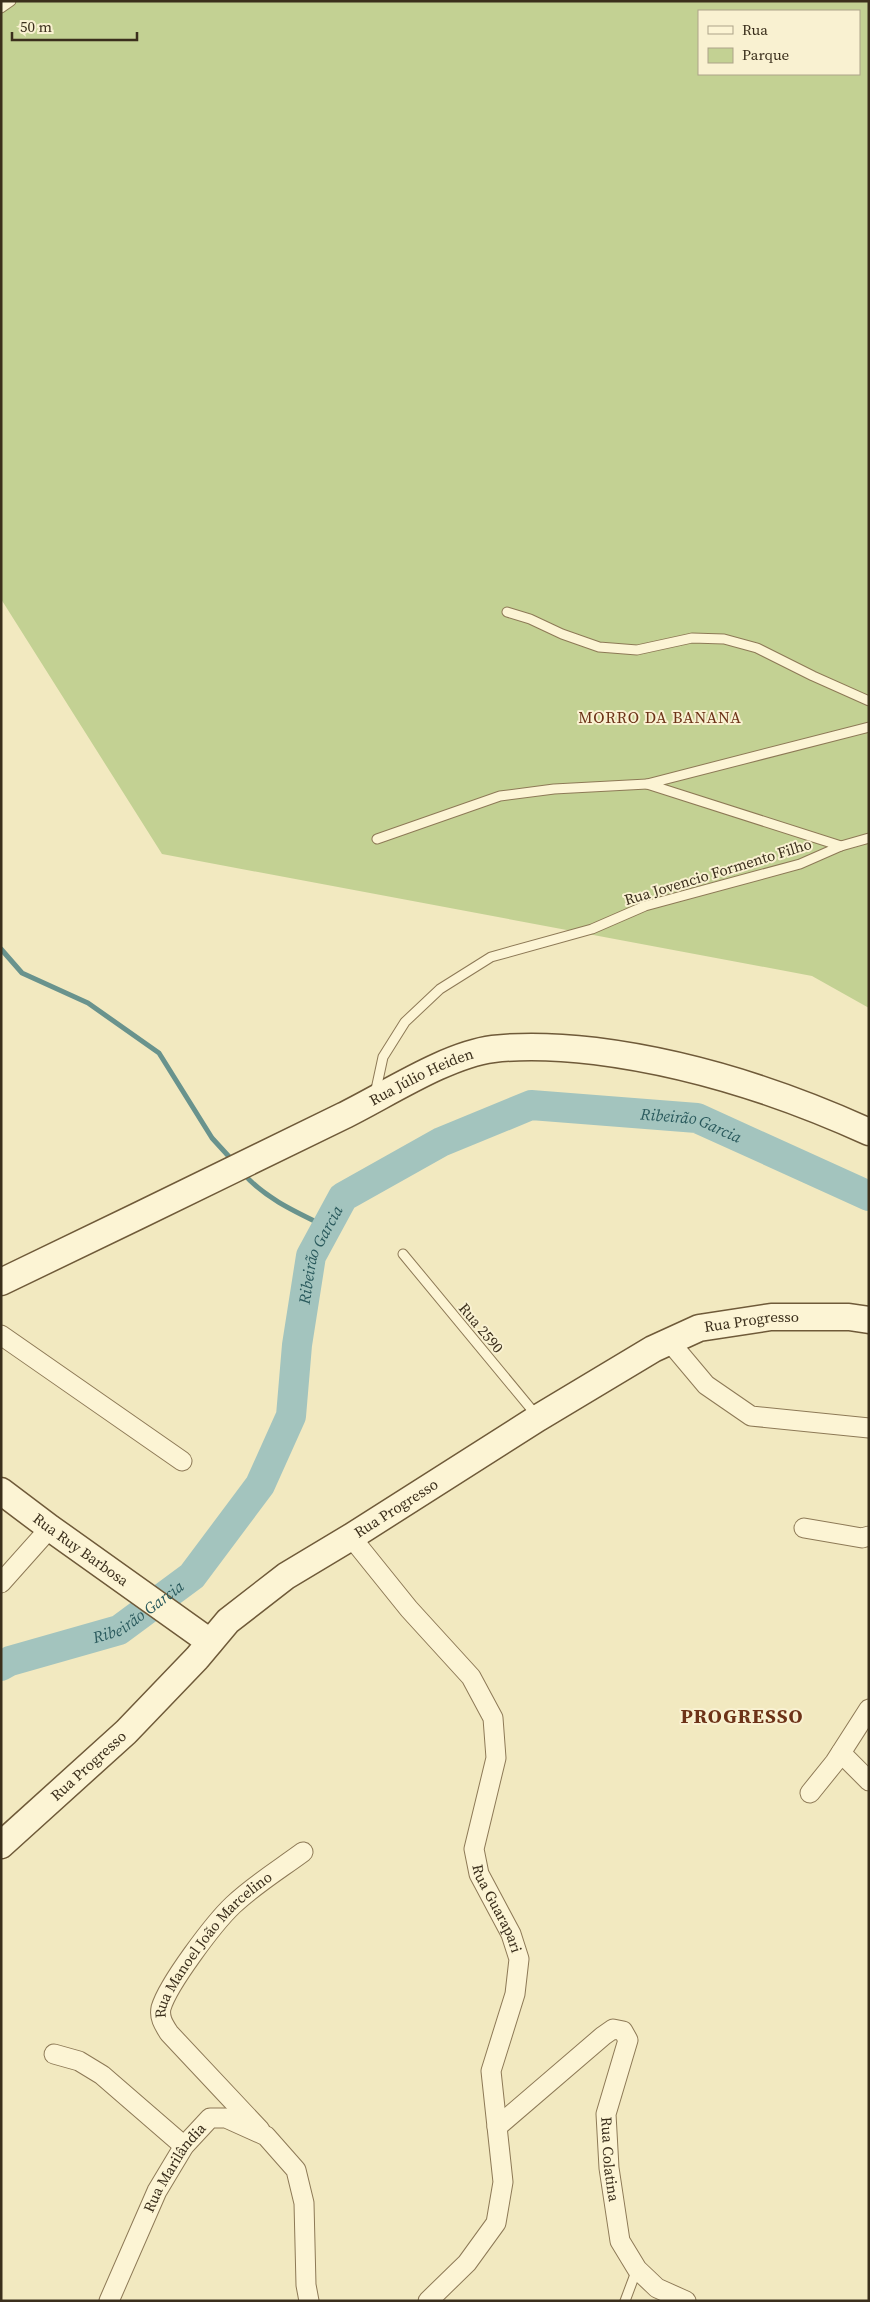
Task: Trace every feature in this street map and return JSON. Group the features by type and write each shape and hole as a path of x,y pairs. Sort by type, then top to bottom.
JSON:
{"street":[{"name":"Rua Júlio Heiden","path":"1,1282 373,1102 444,1064 490,1049 547,1046 633,1056 712,1073 796,1100 869,1132"},
{"name":"Rua Progresso","path":"1,1845 126,1732 197,1658 228,1621 286,1576 538,1418 669,1341 699,1328 771,1316 849,1317 869,1320"},
{"path":"1,1335 182,1461"},
{"path":"669,1341 706,1385 750,1416 869,1428"},
{"name":"Rua Ruy Barbosa","path":"1,1491 133,1588 188,1624 210,1642"},
{"path":"1,1583 50,1528"},
{"path":"804,1528 862,1538 869,1536"},
{"name":"Rua Guarapari","path":"351,1537 409,1608 471,1677 493,1718 496,1758 474,1849 479,1874 511,1934 519,1959 515,1994 491,2071 503,2182 496,2223 467,2263 428,2301"},
{"path":"810,1793 841,1753 869,1709"},
{"path":"841,1753 869,1782"},
{"name":"Rua Manoel João Marcelino","path":"266,2136 169,2033 161,2020 161,2009 174,1982 196,1950 233,1906 303,1852"},
{"name":"Rua Colatina","path":"497,2127 603,2036 614,2029 623,2031 628,2040 606,2114 609,2168 620,2241 637,2268 657,2288 686,2301"},
{"path":"54,2054 79,2060 102,2075 184,2146"},
{"name":"Rua Marilândia","path":"109,2301 156,2191 184,2146 210,2118 226,2118 266,2136 296,2170 304,2202 306,2285 310,2301"}],"lane":[{"path":"1,8 11,1"},
{"path":"508,612 600,647 637,650 692,638 724,639 757,648 869,701"},
{"path":"377,839 500,796 554,789 647,784 869,727"},
{"name":"Rua Jovencio Formento Filho","path":"647,784 841,846"},
{"path":"841,846 869,838"},
{"name":"Rua Jovencio Formento Filho","path":"373,1102 383,1057 406,1022 440,989 491,957 592,929 645,906 800,864 841,846"},
{"name":"Rua 2590","path":"403,1254 538,1418"},
{"path":"625,2301 637,2268"}],"green space":[{"path":"1,1 869,1 869,1008 812,976 162,854 1,599"}],"waterway":[{"path":"1,949 22,973 88,1003 159,1053 212,1138 233,1161"},
{"name":"Ribeirão Garcia","path":"1,1666 10,1661 119,1630 192,1576 260,1485 291,1416 297,1345 311,1256 343,1197 441,1142 531,1105 697,1118 869,1196"},
{"path":"243,1173 251,1182 271,1197 327,1227"}],"district":[{"name":"MORRO DA BANANA","path":"660,717"},
{"name":"PROGRESSO","path":"742,1716"}]}
